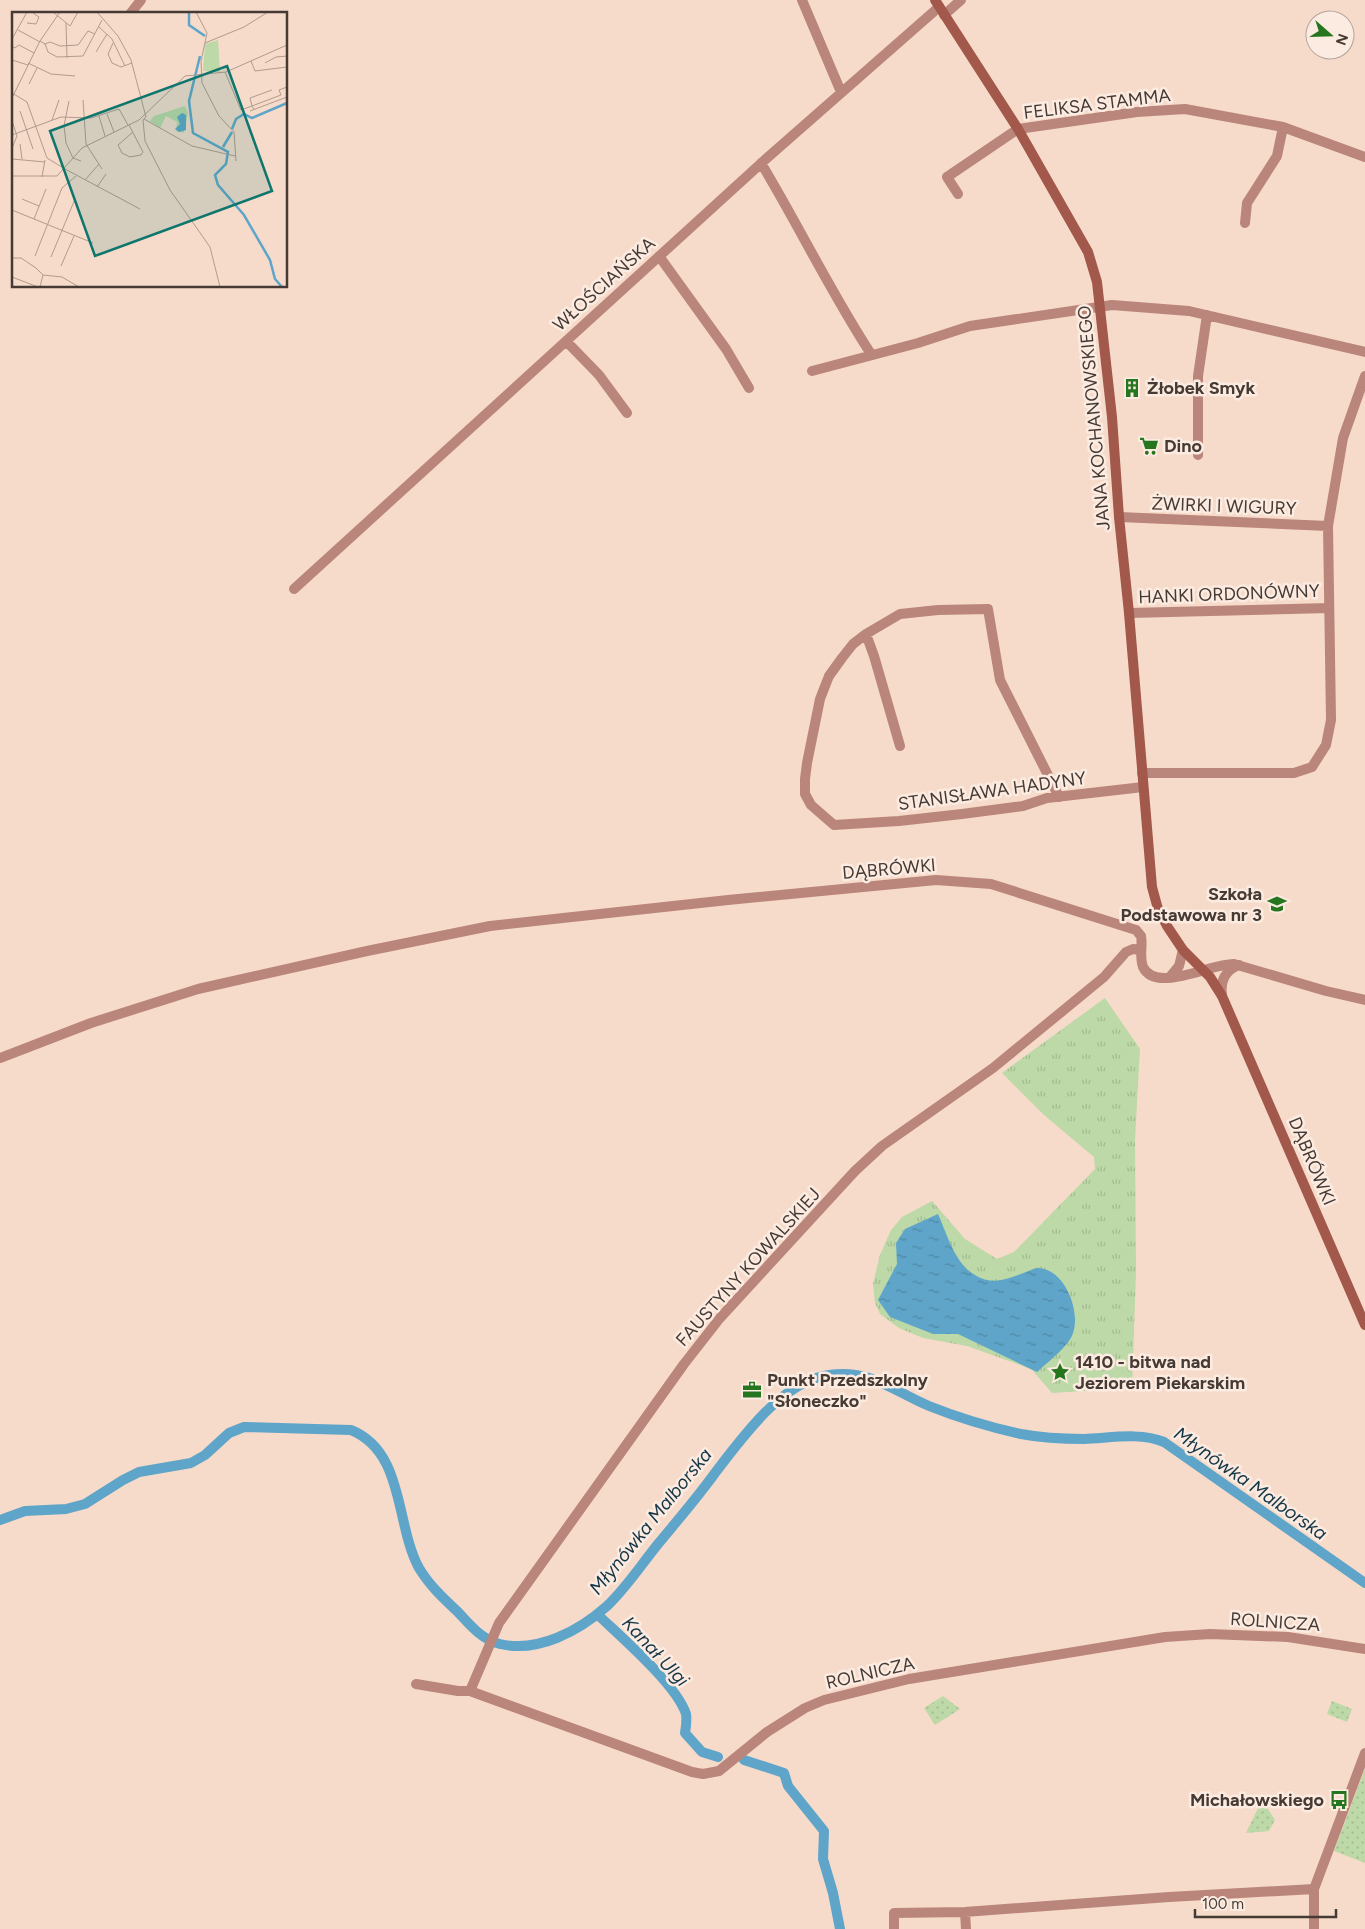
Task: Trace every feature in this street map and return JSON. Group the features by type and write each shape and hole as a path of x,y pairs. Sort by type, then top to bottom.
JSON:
{"street":[{"path":"132,12 142,0"},
{"path":"802,0 840,92"},
{"name":"WŁOŚCIAŃSKA","path":"294,589 840,92 939,7 961,0"},
{"name":"JANA KOCHANOWSKIEGO","path":"939,7 1018,129 1088,252 1097,282 1112,417 1151,877 1154,898 1158,909 1183,950"},
{"name":"FELIKSA STAMMA","path":"958,194 947,177 1018,129 1137,112 1185,110 1283,128 1365,157"},
{"path":"1245,223 1247,203 1277,156 1283,128"},
{"path":"761,163 853,327 871,354"},
{"path":"659,256 726,349 750,388"},
{"path":"812,371 918,343 970,326 1100,305 1189,311 1365,352"},
{"path":"1198,455 1198,376 1207,315"},
{"path":"566,341 599,375 627,413"},
{"path":"1142,773 1294,773 1312,767 1326,745 1331,720 1328,526 1343,438 1365,376"},
{"name":"ŻWIRKI I WIGURY","path":"1119,517 1328,526"},
{"name":"HANKI ORDONÓWNY","path":"1129,614 1329,608"},
{"path":"900,746 866,634 900,614 938,610 988,609 1000,680 1059,797"},
{"name":"STANISŁAWA HADYNY","path":"866,634 853,644 829,676 820,700 807,763 805,794 811,805 834,825 900,821 1023,806 1047,798 1143,787"},
{"name":"DĄBRÓWKI","path":"0,1058 91,1023 198,989 366,951 490,926 936,880 991,884 1136,930 1141,936 1140,950"},
{"name":"FAUSTYNY KOWALSKIEJ","path":"470,1691 499,1623 684,1364 720,1318 855,1171 882,1146 993,1068 1104,977 1126,952 1132,949 1140,950"},
{"path":"1140,950 1143,965 1148,972 1160,978 1203,970 1221,964 1240,965 1326,991 1365,1000"},
{"path":"1170,977 1179,966 1183,950"},
{"name":"DĄBRÓWKI","path":"1183,950 1203,970 1222,996 1365,1326"},
{"path":"1222,996 1223,977 1232,968 1240,965"},
{"name":"ROLNICZA","path":"416,1684 458,1691 470,1691 692,1772 703,1774 719,1771 767,1732 805,1708 824,1700 909,1679 1165,1638 1210,1634 1280,1636 1365,1649"},
{"path":"1314,1929 1314,1889 1365,1753"},
{"path":"894,1929 894,1913 965,1912 1314,1889"},
{"path":"965,1912 966,1929"}],"green space":[{"path":"1105,998 1140,1049 1135,1140 1136,1272 1132,1388 1052,1393 1032,1370 967,1346 923,1338 899,1328 880,1314 875,1303 873,1284 880,1255 891,1230 902,1217 932,1201 965,1239 997,1259 1014,1252 1095,1169 1094,1157 1044,1115 1002,1073"},
{"path":"943,1696 960,1709 935,1725 924,1708"},
{"path":"1332,1701 1352,1709 1347,1722 1327,1714"},
{"path":"1365,1769 1365,1863 1334,1851"},
{"path":"1262,1800 1275,1820 1269,1831 1246,1833"}],"water":[{"path":"938,1214 957,1256 962,1264 975,1275 994,1281 1013,1277 1036,1268 1055,1274 1062,1282 1068,1292 1075,1313 1073,1333 1063,1348 1037,1372 958,1334 933,1334 890,1317 878,1300 897,1264 896,1243 905,1229"}],"waterway":[{"name":"Młynówka Malborska","path":"0,1520 25,1511 66,1509 85,1504 139,1472 191,1463 205,1455 229,1433 244,1427 351,1430 368,1440 381,1455 390,1472 411,1550 419,1568 432,1586 472,1627 487,1639 500,1644 514,1646 543,1643 584,1624 614,1599 751,1428 779,1399 812,1379 844,1374 870,1378 929,1406 974,1422 1021,1434 1076,1439 1135,1436 1164,1442 1365,1583"},
{"name":"Kanał Ulgi","path":"597,1614 647,1661 672,1689 681,1702 686,1714 685,1733 702,1752 718,1757"},
{"name":"Kanał Ulgi","path":"744,1760 784,1773 788,1786 824,1831 823,1859 833,1893 840,1929"}],"place":[{"name":"Żłobek Smyk","path":"1132,388"},
{"name":"Dino","path":"1149,446"},
{"name":"Szkoła Podstawowa nr 3","path":"1277,904"},
{"name":"1410 - bitwa nad Jeziorem Piekarskim","path":"1060,1372"},
{"name":"Punkt Przedszkolny \"Słoneczko\"","path":"752,1390"},
{"name":"Michałowskiego","path":"1339,1800"}]}
